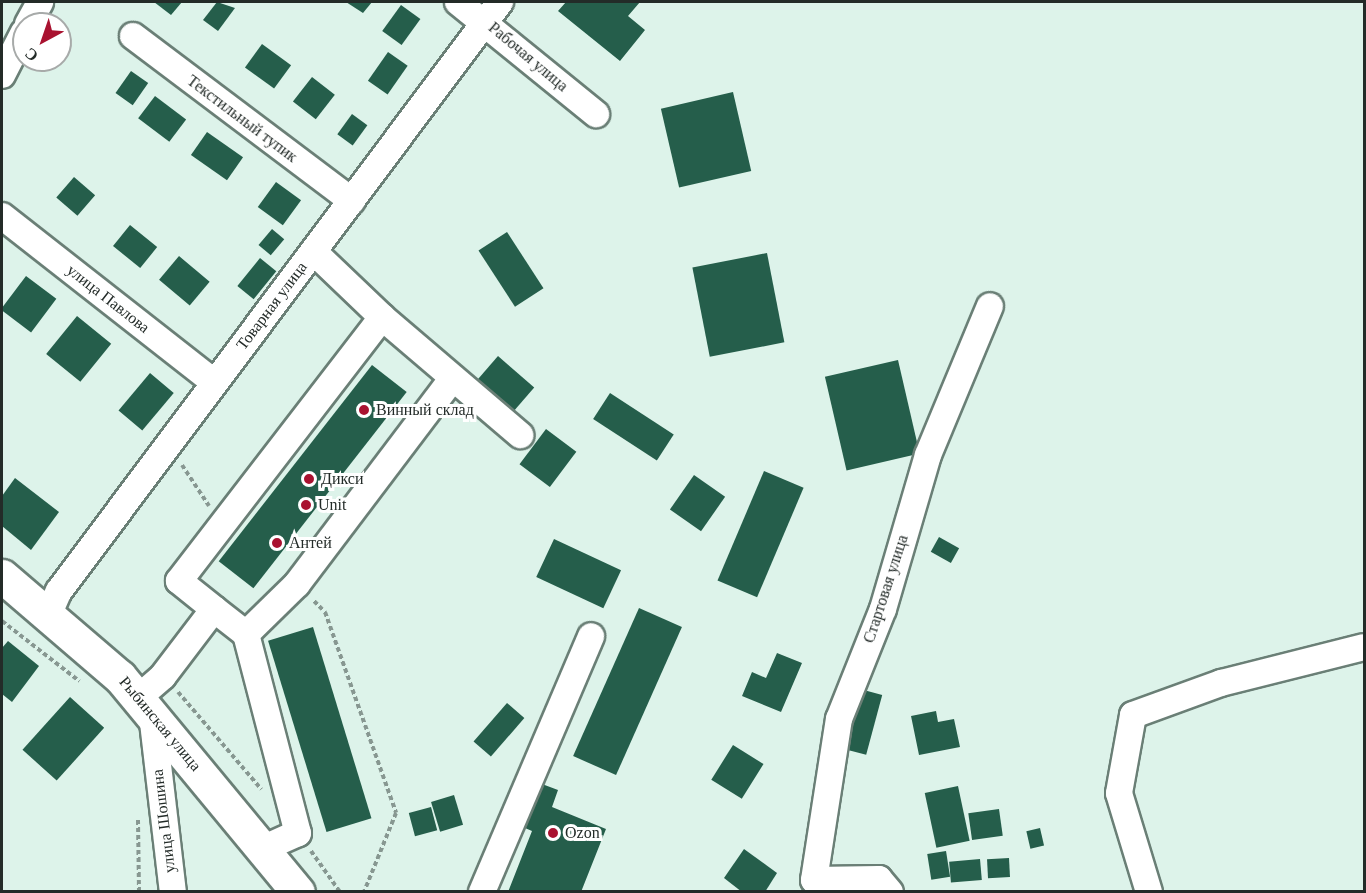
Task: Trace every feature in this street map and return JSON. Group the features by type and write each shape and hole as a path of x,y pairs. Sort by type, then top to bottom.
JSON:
{"main road":[{"name":"Рыбинская улица","path":"2,576 50,614 145,706 298,891"}],"street":[{"name":"Рабочая улица","path":"458,2 493,11 596,114"},
{"name":"Товарная улица","path":"50,614 54,598 493,11"},
{"name":"Текстильный тупик","path":"133,36 352,201"},
{"path":"2,75 12,55"},
{"name":"улица Павлова","path":"2,216 214,382"},
{"path":"313,251 382,317 520,435"},
{"name":"Стартовая улица","path":"808,886 839,719 883,609 928,455 990,306"},
{"path":"264,848 298,832 246,634 180,581 221,524 382,317"},
{"path":"246,634 297,584 453,378"},
{"path":"145,706 163,676 214,609"},
{"path":"482,891 591,636"},
{"path":"1149,891 1119,793 1133,715 1221,682 1365,647"},
{"name":"улица Шошина","path":"145,706 173,891"},
{"path":"808,886 879,879 890,891"}],"path":[{"path":"168,444 221,524"},
{"path":"297,584 325,612 396,813 364,891"},
{"path":"2,621 85,686"},
{"path":"145,706 176,688 267,796"},
{"path":"298,832 340,891"}],"building":[{"path":"154,2 182,2 171,15"},
{"path":"217,2 235,8 218,31 203,20"},
{"path":"346,2 372,2 363,13"},
{"path":"566,2 640,2 628,16 645,30 620,61 558,11"},
{"path":"401,5 420,19 402,45 382,31"},
{"path":"262,44 291,65 274,89 245,67"},
{"path":"388,52 408,66 388,94 368,81"},
{"path":"131,71 148,83 133,105 116,93"},
{"path":"312,77 335,95 316,119 293,101"},
{"path":"733,92 751,171 679,188 661,109"},
{"path":"155,96 186,119 169,142 138,118"},
{"path":"352,114 367,125 353,145 337,134"},
{"path":"207,132 243,157 227,180 191,155"},
{"path":"74,177 95,195 77,216 56,197"},
{"path":"276,182 301,200 283,225 258,207"},
{"path":"130,225 157,247 140,268 113,246"},
{"path":"272,229 284,239 271,255 259,245"},
{"path":"507,232 543,288 515,307 478,251"},
{"path":"767,253 784,342 710,357 692,268"},
{"path":"179,256 210,282 190,305 159,280"},
{"path":"260,258 276,271 254,299 237,286"},
{"path":"26,276 56,299 31,332 2,311"},
{"path":"77,316 111,344 80,382 46,354"},
{"path":"498,356 534,387 513,412 476,381"},
{"path":"898,360 920,454 847,470 825,377"},
{"path":"372,365 407,392 253,588 219,561"},
{"path":"150,373 174,393 142,430 119,411"},
{"path":"610,393 674,434 657,460 593,419"},
{"path":"546,429 576,452 550,487 520,464"},
{"path":"764,471 804,488 757,597 718,581"},
{"path":"694,475 725,497 701,531 670,509"},
{"path":"15,478 59,512 31,550 2,526 2,496"},
{"path":"939,537 959,548 951,563 931,552"},
{"path":"554,539 621,570 603,608 536,577"},
{"path":"639,608 682,627 616,775 573,756"},
{"path":"313,627 371,818 327,832 268,641"},
{"path":"8,641 39,666 12,702 2,694 2,648"},
{"path":"777,653 802,663 781,712 742,696 752,672 766,678"},
{"path":"860,689 882,695 866,755 844,749"},
{"path":"70,697 104,728 57,781 22,750"},
{"path":"507,703 524,718 491,757 474,741"},
{"path":"936,711 938,722 954,719 960,747 919,755 911,716"},
{"path":"733,745 764,764 742,799 711,780"},
{"path":"542,784 558,790 552,807 606,829 581,892 508,892 532,831 525,828"},
{"path":"958,786 970,841 936,848 925,793"},
{"path":"454,795 463,825 440,832 431,802"},
{"path":"431,807 437,830 415,836 409,813"},
{"path":"999,809 1003,836 972,840 968,813"},
{"path":"1040,828 1044,846 1030,849 1026,831"},
{"path":"744,849 777,873 765,892 742,892 724,878"},
{"path":"946,851 950,877 931,880 927,854"},
{"path":"1009,858 1010,877 988,878 987,859"},
{"path":"980,859 982,880 951,883 949,862"}],"place":[{"name":"Винный склад","path":"364,410"},
{"name":"Дикси","path":"309,479"},
{"name":"Unit","path":"306,505"},
{"name":"Антей","path":"277,543"},
{"name":"Ozon","path":"553,833"}]}
